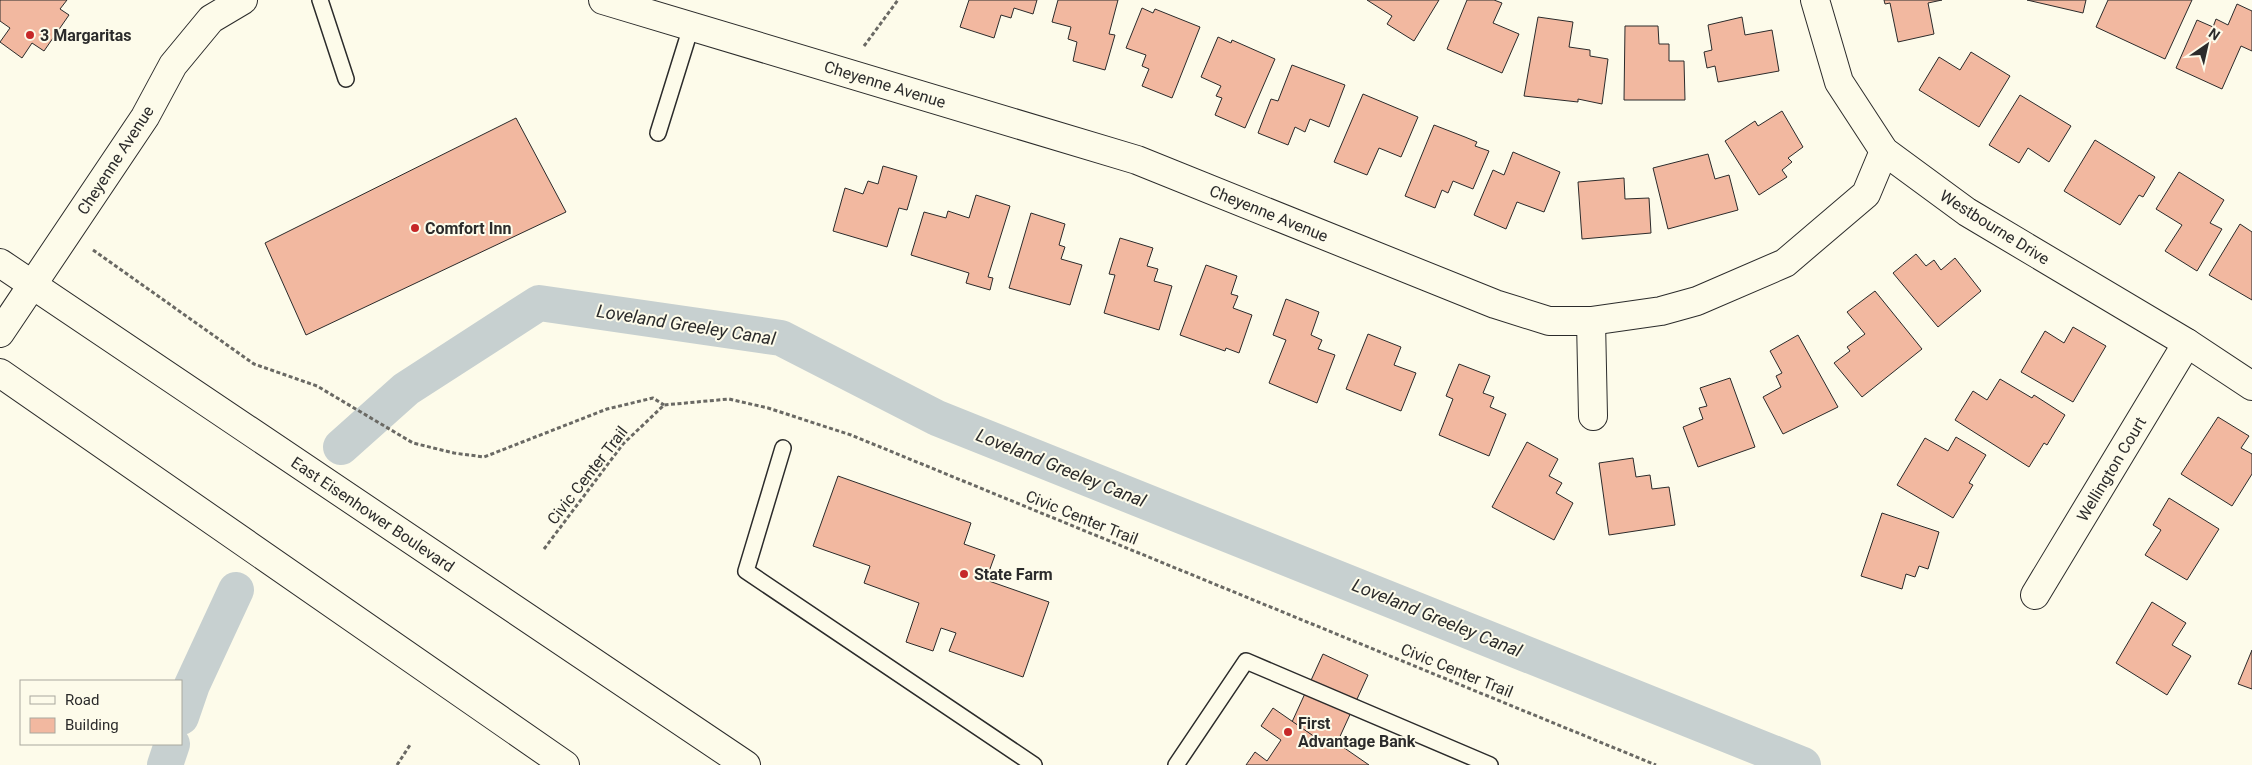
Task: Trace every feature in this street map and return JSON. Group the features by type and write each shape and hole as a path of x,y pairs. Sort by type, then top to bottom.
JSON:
{"main road":[{"name":"Cheyenne Avenue","path":"0,333 67,235 144,116 174,65 211,19 243,0"},
{"name":"Cheyenne Avenue","path":"603,0 1137,160 1494,304 1549,321 1590,321 1661,311 1697,301 1785,264 1866,194 1884,150"},
{"name":"Westbourne Drive","path":"1815,0 1839,82 1884,150 1967,212 2187,343 2252,386"},
{"name":"East Eisenhower Boulevard","path":"0,263 746,765"},
{"path":"1590,321 1593,416"},
{"name":"Wellington Court","path":"2035,595 2187,343"},
{"path":"0,373 565,765"}],"lane":[{"path":"320,0 346,79"},
{"path":"658,133 691,27"},
{"path":"783,448 746,571 1034,765"},
{"path":"1176,765 1246,661 1490,765"}],"path":[{"path":"845,72 898,0"},
{"path":"67,235 96,252 254,364 317,386 413,443 454,453 484,457 607,409 653,398 664,405"},
{"name":"Civic Center Trail","path":"544,549 623,444 664,405 729,399 768,408 851,435 1656,765"},
{"path":"397,765 410,745"}],"building":[{"name":"3 Margaritas","path":"0,0 67,0 60,9 69,15 44,51 32,43 22,58 0,42 10,28 0,21"},
{"path":"969,0 1037,0 1033,14 1014,8 1011,18 1001,15 994,38 960,27"},
{"path":"1058,0 1118,0 1109,34 1115,35 1105,70 1073,61 1077,42 1068,39 1071,27 1052,22"},
{"path":"1367,0 1439,0 1414,41 1387,24 1392,16"},
{"path":"1467,0 1494,0 1502,3 1493,23 1519,34 1502,73 1447,49"},
{"path":"1884,0 1942,0 1928,3 1934,34 1898,42 1890,3 1885,4"},
{"path":"2027,0 2086,0 2083,13"},
{"path":"2108,0 2192,0 2165,59 2096,27"},
{"path":"2237,4 2252,11 2252,51 2241,46 2222,89 2176,68 2197,20 2213,27 2216,19 2228,25"},
{"path":"1142,8 1153,13 1155,9 1200,27 1172,98 1142,86 1149,69 1142,66 1146,55 1126,48"},
{"path":"1538,17 1573,22 1569,47 1590,50 1590,56 1608,59 1602,104 1578,99 1578,102 1524,96"},
{"path":"1742,17 1745,35 1772,30 1779,71 1718,82 1715,66 1707,68 1704,52 1712,50 1708,25"},
{"path":"1625,26 1658,26 1659,44 1669,44 1669,61 1684,61 1685,100 1624,100"},
{"path":"1218,37 1231,43 1232,40 1275,59 1245,128 1215,115 1222,98 1216,96 1221,86 1201,77"},
{"path":"1971,52 2010,76 1979,127 1919,90 1939,57 1960,70"},
{"path":"1292,65 1345,85 1329,127 1310,119 1305,132 1295,127 1288,145 1258,133 1271,99 1278,101"},
{"path":"1363,94 1418,117 1401,157 1379,148 1367,175 1334,162"},
{"path":"2020,95 2071,126 2049,162 2028,148 2019,163 1989,145"},
{"path":"1782,111 1803,147 1788,158 1792,162 1782,170 1787,177 1759,195 1725,141 1755,121 1758,126"},
{"name":"Comfort Inn","path":"516,118 566,212 306,335 265,243"},
{"path":"1434,125 1477,142 1475,146 1489,151 1473,189 1453,181 1448,193 1442,190 1435,208 1405,196"},
{"path":"2095,140 2155,177 2143,197 2139,195 2120,225 2064,191"},
{"path":"1513,152 1560,172 1544,212 1517,202 1506,229 1474,215 1493,170 1504,175"},
{"path":"1708,154 1715,179 1729,175 1738,210 1668,229 1653,168"},
{"path":"883,166 917,176 907,210 899,208 887,247 833,231 845,188 863,194 868,181 878,184"},
{"path":"2179,172 2224,200 2210,223 2222,229 2197,271 2165,251 2182,225 2156,209"},
{"path":"1624,178 1625,199 1649,198 1651,233 1582,239 1578,182"},
{"path":"976,195 1010,206 988,277 993,278 990,290 966,283 969,273 911,255 924,212 946,218 948,211 969,218"},
{"path":"1031,213 1065,224 1059,245 1065,247 1061,259 1082,265 1070,305 1009,288"},
{"path":"2240,224 2252,232 2252,300 2209,275"},
{"path":"1120,238 1153,248 1147,266 1158,269 1154,281 1172,286 1159,330 1104,313 1115,275 1109,274"},
{"path":"1916,254 1926,266 1934,260 1941,270 1955,258 1981,291 1938,327 1893,273"},
{"path":"1206,265 1237,276 1231,294 1238,296 1233,308 1252,315 1239,353 1226,348 1225,351 1180,335"},
{"path":"1875,291 1922,349 1862,397 1834,363 1850,351 1847,347 1865,334 1847,312"},
{"path":"1286,299 1319,312 1311,335 1322,340 1318,349 1335,355 1317,403 1269,383 1286,340 1273,335"},
{"path":"2073,327 2106,346 2073,402 2021,372 2045,331 2064,343"},
{"path":"1368,334 1401,347 1394,365 1416,373 1401,411 1346,389"},
{"path":"1798,335 1838,407 1783,434 1763,397 1781,387 1776,376 1782,373 1770,351"},
{"path":"1459,364 1490,376 1483,393 1494,397 1490,407 1506,414 1489,456 1439,435 1453,399 1446,396"},
{"path":"1730,378 1755,447 1698,467 1683,427 1703,419 1699,408 1707,406 1700,388"},
{"path":"2000,379 2032,398 2034,395 2065,415 2047,445 2044,443 2029,467 1955,420 1973,391 1987,400"},
{"path":"2218,417 2249,436 2241,448 2252,454 2252,474 2232,506 2181,474"},
{"path":"1956,437 1986,455 1969,483 1973,485 1953,518 1897,485 1925,438 1948,451"},
{"path":"1527,442 1558,459 1549,476 1562,483 1556,493 1573,503 1554,540 1492,507"},
{"path":"1633,458 1636,477 1650,475 1652,489 1669,487 1675,525 1609,535 1599,463"},
{"path":"838,476 971,523 964,544 995,555 986,580 1049,602 1023,677 949,651 956,633 941,628 933,651 906,642 919,603 864,583 870,566 813,546"},
{"path":"2169,498 2219,529 2187,580 2145,555 2161,530 2153,525"},
{"path":"1882,513 1939,532 1928,569 1919,566 1915,577 1906,574 1902,589 1861,576"},
{"path":"2152,602 2186,623 2172,645 2191,656 2167,695 2116,663"},
{"path":"2252,650 2252,689 2238,684"},
{"path":"1323,654 1368,675 1337,743 1330,738 1325,744 1292,722"},
{"name":"First Advantage Bank","path":"1273,708 1325,744 1330,738 1369,765 1246,765 1255,752 1267,761 1281,740 1261,726"}],"waterway":[{"name":"Loveland Greeley Canal","path":"341,447 406,389 539,303 781,338 937,418 1803,765"},
{"name":"Loveland Greeley Canal","path":"182,714 192,685 236,590"},
{"name":"Loveland Greeley Canal","path":"165,765 172,745"}],"place":[{"name":"3 Margaritas","path":"30,35"},
{"name":"Comfort Inn","path":"415,228"},
{"name":"State Farm","path":"964,574"},
{"name":"First Advantage Bank","path":"1288,732"}]}
